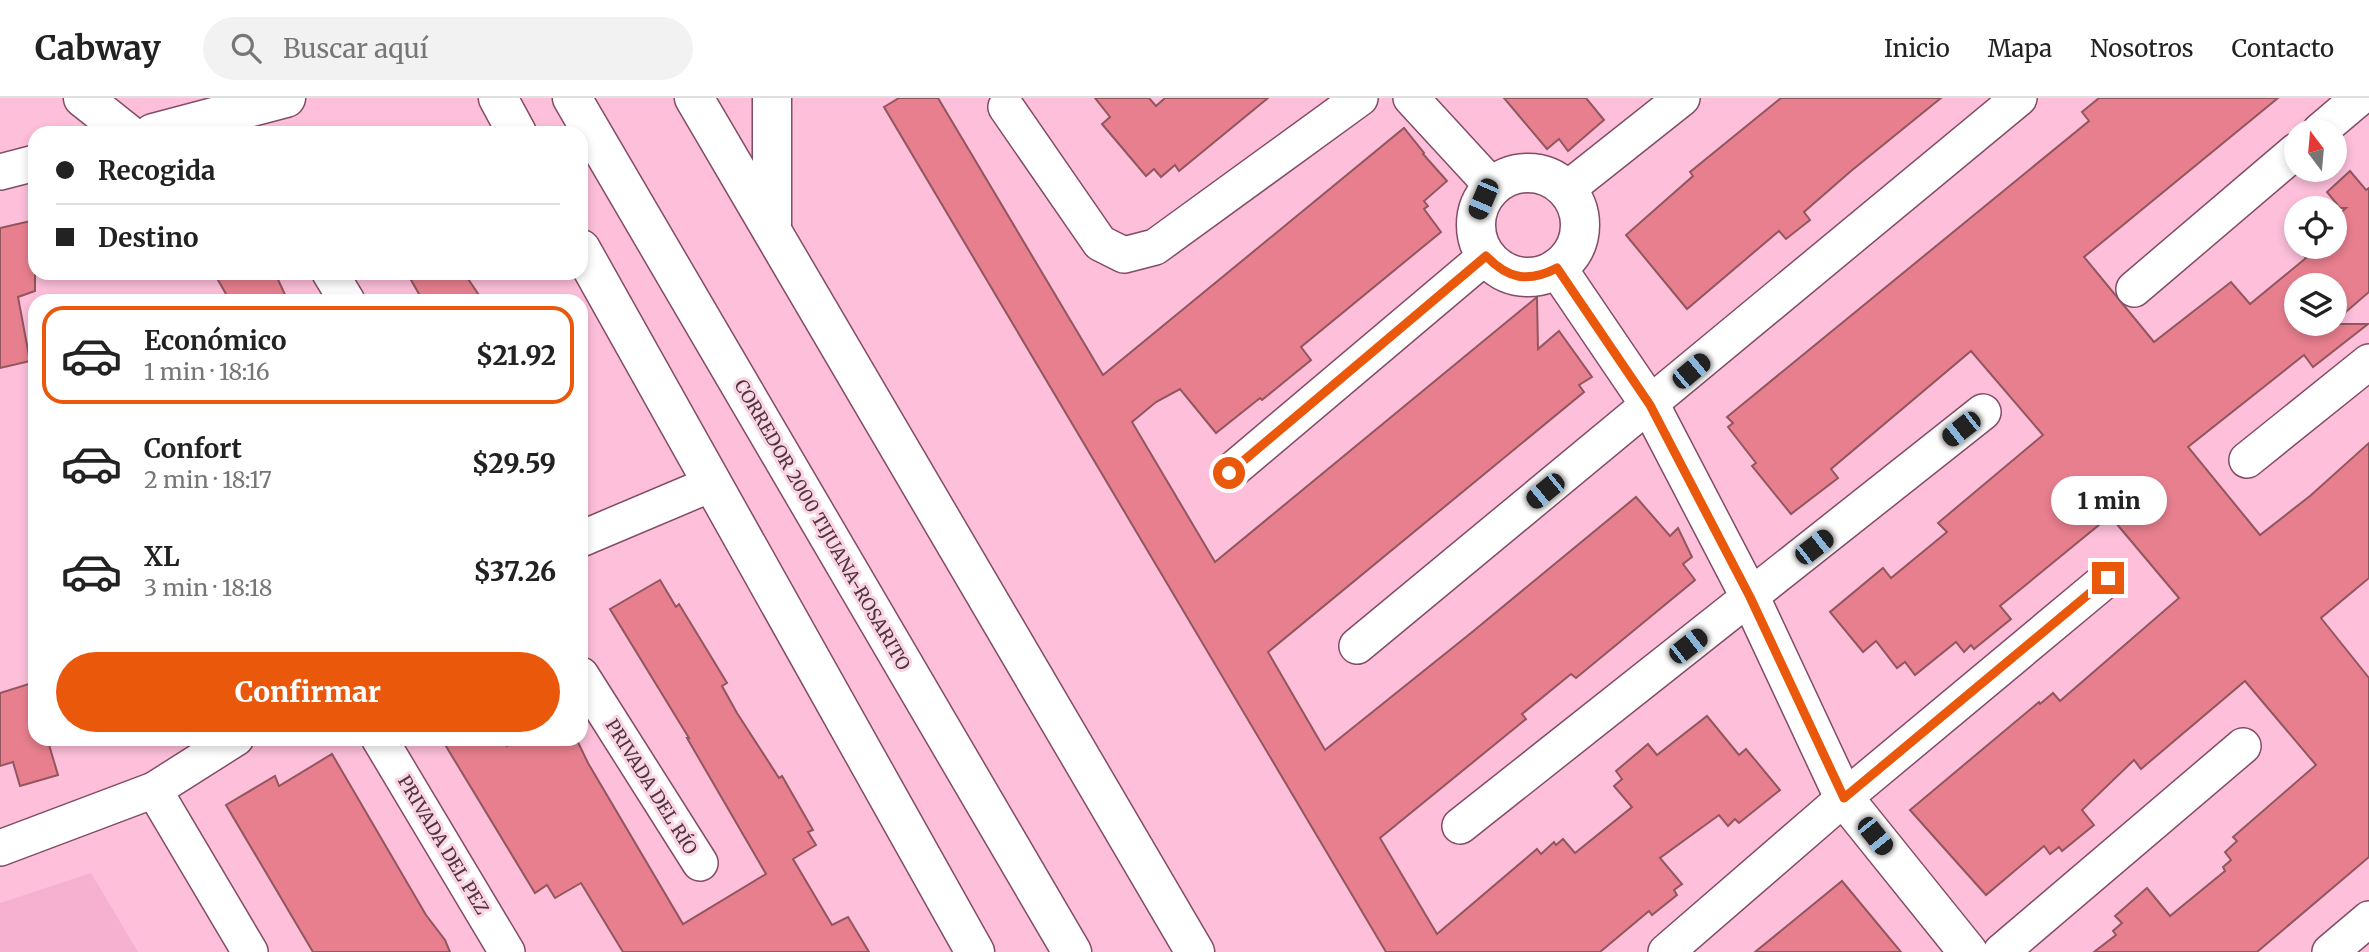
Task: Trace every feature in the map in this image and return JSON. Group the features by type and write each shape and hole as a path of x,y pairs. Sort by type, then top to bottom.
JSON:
{"main road":[{"path":"83,98 118,126"},
{"path":"180,126 286,98"},
{"path":"498,98 513,126"},
{"name":"CORREDOR 2000 TIJUANA-ROSARITO","path":"572,98 1072,952"},
{"path":"694,98 1195,952"},
{"path":"772,98 772,232"},
{"path":"1522,174 1554,180 1566,190 1576,205 1580,222 1578,240 1570,256 1557,268 1543,275 1511,275 1497,268 1486,256 1476,228 1477,213 1483,199 1493,187 1506,178 1522,174"},
{"path":"588,262 975,952"},
{"path":"1557,268 1650,405 1750,597 1844,798 1968,952"}],"street":[{"path":"1006,107 1100,243 1124,255 1155,247 1360,98"},
{"path":"1411,98 1493,187"},
{"path":"1566,190 1682,98"},
{"path":"1357,646 2019,98"},
{"path":"2335,119 2361,98 2369,104"},
{"path":"2134,289 2284,161"},
{"path":"0,172 28,165"},
{"path":"1229,473 1486,256"},
{"path":"2247,460 2369,362"},
{"path":"1460,826 1983,412"},
{"path":"588,536 711,484"},
{"path":"1666,952 1844,798 2108,578"},
{"name":"PRIVADA DEL RÍO","path":"588,686 699,863"},
{"path":"0,848 154,790 223,746"},
{"name":"PRIVADA DEL PEZ","path":"384,746 507,952"},
{"path":"2001,952 2243,746"},
{"path":"154,790 250,952"},
{"path":"2330,952 2369,919"}],"shaded area":[{"path":"91,873 138,952 0,952 0,903"}],"building":[{"path":"899,98 938,98 1103,375 1404,128 1447,181 1424,201 1428,206 1424,209 1441,232 1301,347 1311,360 1262,400 1260,398 1216,433 1180,389 1156,402 1132,422 1215,562 1537,297 1538,349 1559,331 1592,377 1579,385 1584,392 1268,652 1325,750 1636,497 1670,536 1678,528 1692,557 1683,564 1695,580 1576,678 1571,674 1522,714 1526,719 1380,838 1437,934 1537,849 1541,854 1554,842 1556,845 1563,839 1575,853 1632,807 1614,786 1622,779 1616,771 1648,744 1657,755 1707,716 1739,755 1746,749 1780,790 1739,823 1735,819 1728,826 1719,815 1660,858 1682,884 1674,890 1677,895 1652,915 1649,911 1600,952 1386,952 884,107"},
{"path":"1095,98 1149,98 1156,106 1165,98 1268,98 1179,171 1175,165 1161,177 1154,169 1146,176 1102,124 1110,117"},
{"path":"1504,98 1586,98 1604,120 1568,151 1559,139 1547,149"},
{"path":"1781,98 1941,98 1804,212 1810,220 1786,239 1779,231 1687,309 1626,235 1693,176 1690,172"},
{"path":"2099,98 2278,98 2084,257 2154,342 2231,282 2250,304 2284,276 2284,336 2347,336 2347,324 2368,324 2313,367 2304,355 2188,447 2260,535 2310,496 2369,443 2369,578 2321,618 2369,678 2369,857 2257,952 2094,952 2116,935 2113,931 2122,923 2115,916 2147,888 2170,916 2225,871 2223,867 2231,860 2225,852 2237,841 2233,837 2316,765 2245,681 2141,769 2134,760 2082,810 2094,825 2062,851 2059,847 2050,854 2044,846 1986,895 1910,810 2039,702 2040,704 2053,693 2060,701 2179,598 2110,516 2000,606 2011,619 1974,649 1971,645 1964,652 1956,642 1915,675 1905,662 1897,668 1876,641 1863,652 1830,612 1883,568 1891,578 1947,532 1938,523 2043,435 1971,351 1831,469 1838,478 1791,514 1752,466 1756,463 1728,427 1733,423 1727,417 2089,121 2082,112"},
{"path":"2350,171 2366,190 2369,188 2369,292 2347,311 2347,273 2288,273 2305,259 2347,259 2347,196 2330,196 2327,192 2338,182 2347,182 2347,174"},
{"path":"28,222 28,280 35,280 35,291 18,297 28,361 0,368 0,228"},
{"path":"218,280 278,280 285,294 226,294"},
{"path":"411,280 469,280 478,294 419,294"},
{"path":"660,580 676,607 679,604 727,683 722,686 737,713 779,778 782,776 813,830 808,832 816,845 793,859 832,925 848,917 869,952 623,952 581,883 555,898 547,885 535,893 446,746 580,746 683,924 766,874 689,738 610,609"},
{"path":"28,684 28,746 49,746 58,775 20,786 13,762 0,766 0,693"},
{"path":"332,754 450,952 313,952 226,805 275,776 279,786"},
{"path":"1842,881 1901,952 1755,952"}],"route":[{"path":"1229,473 1486,256 1497,268 1511,275 1543,275 1557,268 1650,405 1750,597 1844,798 2108,578"}]}
